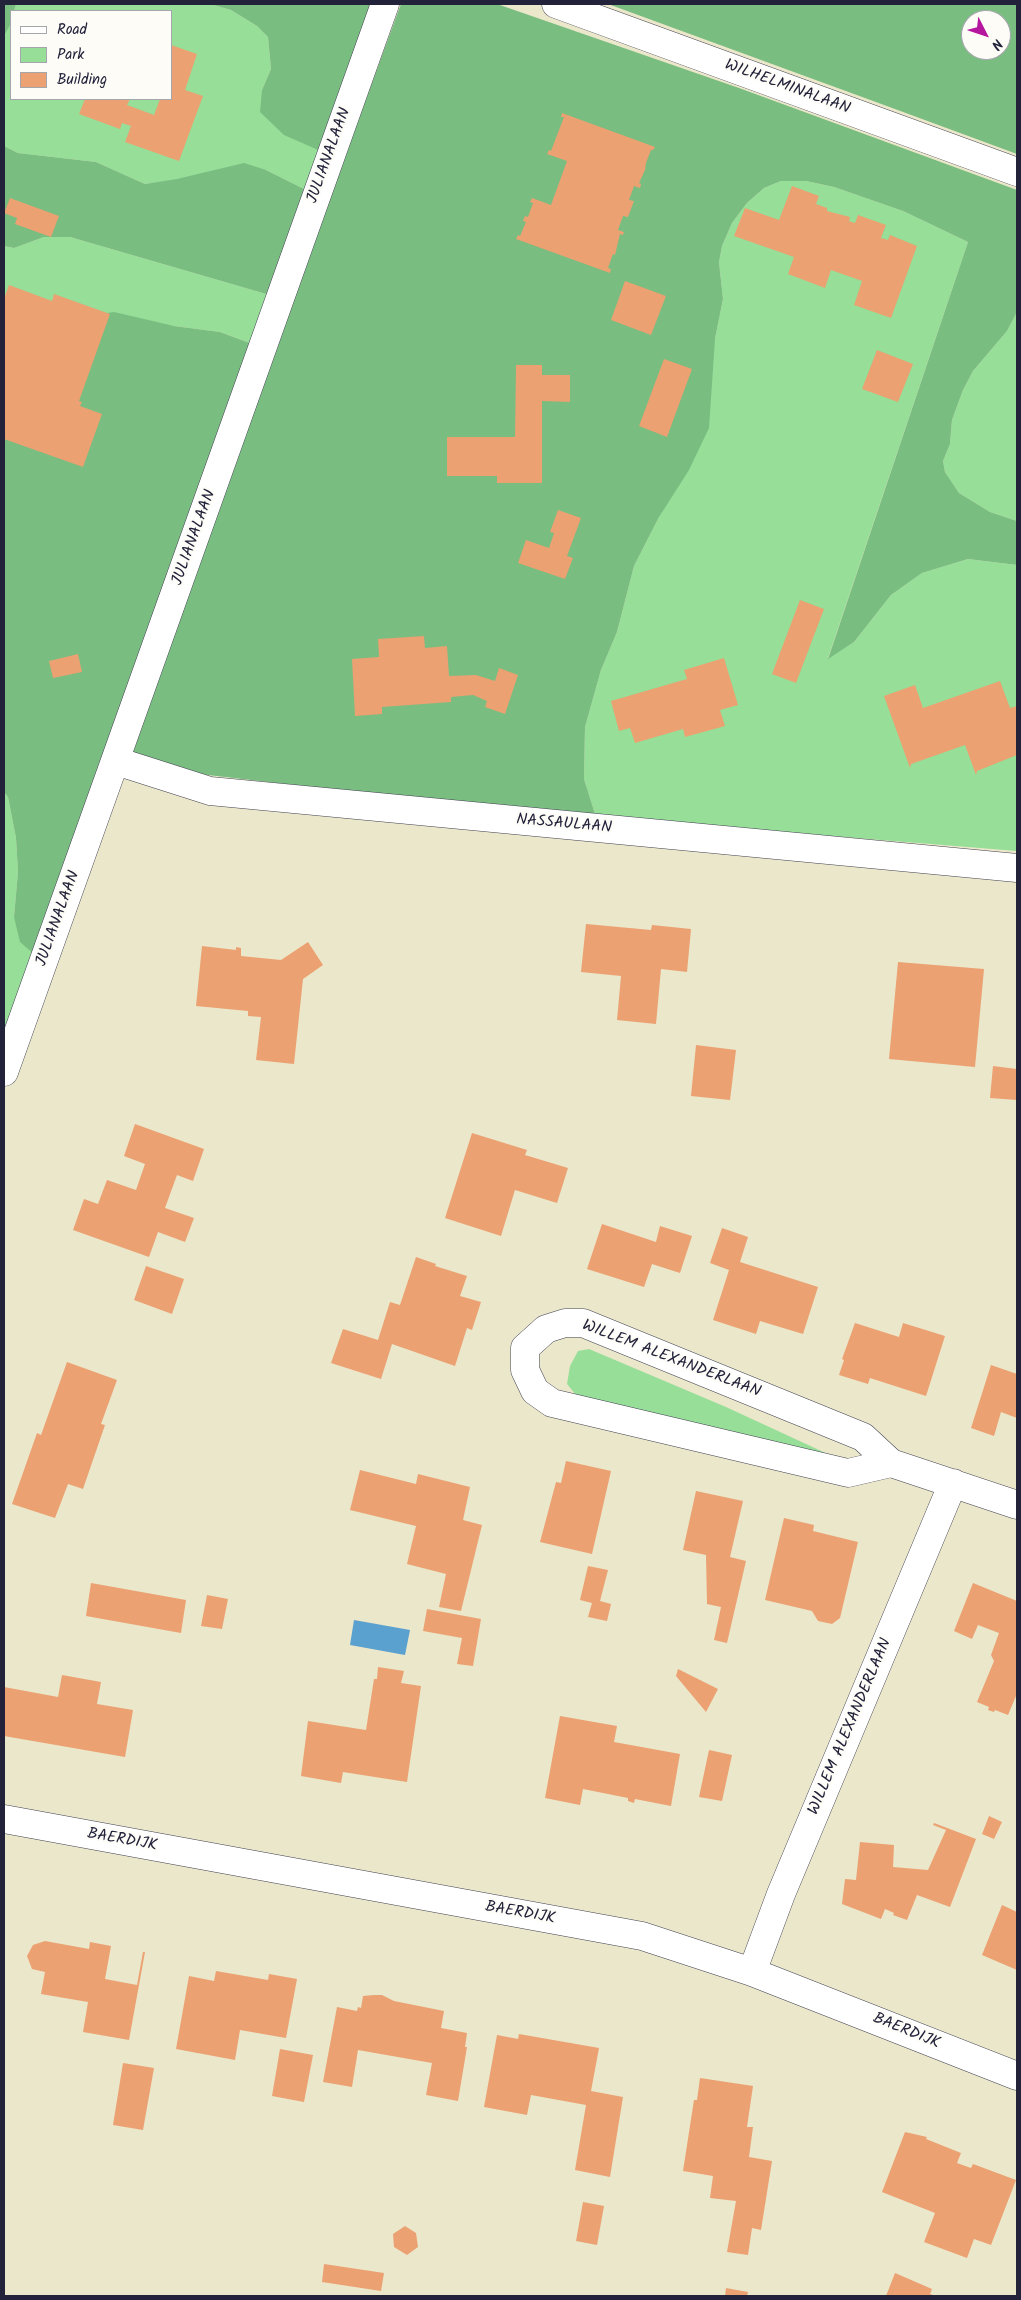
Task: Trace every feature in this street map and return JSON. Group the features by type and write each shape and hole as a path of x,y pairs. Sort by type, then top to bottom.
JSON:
{"street":[{"name":"JULIANALAAN","path":"4,1072 385,4"},
{"name":"WILHELMINALAAN","path":"556,4 1017,172"},
{"name":"NASSAULAAN","path":"116,761 210,791 1017,868"},
{"name":"WILLEM ALEXANDERLAAN","path":"891,1463 848,1473 552,1403 535,1390 525,1370 525,1348 546,1329 565,1323 583,1323 863,1437 891,1463 1017,1505"},
{"name":"WILLEM ALEXANDERLAAN","path":"752,1972 781,1894 953,1483"},
{"name":"BAERDIJK","path":"4,1819 642,1936 752,1972 1017,2076"}],"green space":[{"path":"4,4 16,4 14,10 10,10 10,25 4,36"},
{"path":"16,4 210,4 231,10 257,26 268,37 271,69 262,90 325,153 310,192 266,170 145,184 96,162 18,153 4,146 4,36 10,22 10,100 172,100 172,10 14,10"},
{"path":"210,4 379,4 325,153 284,135 260,112 262,90 271,69 268,37 257,26 231,10"},
{"path":"401,4 497,4 739,88 1017,190 1017,312 1007,331 973,371 963,390 952,420 950,444 943,461 945,472 959,493 990,512 1017,521 1017,565 968,559 922,573 891,595 854,642 828,659 968,242 903,211 834,187 806,181 781,181 764,188 747,203 732,223 722,246 719,262 723,299 715,339 709,428 689,470 659,517 634,566 617,632 601,670 585,727 584,779 596,817 503,809 121,765"},
{"path":"608,4 1017,4 1017,154"},
{"path":"4,146 18,153 96,162 145,184 177,179 244,163 266,170 310,192 273,296 70,237 44,237 14,248 4,246"},
{"path":"781,181 806,181 834,187 903,211 968,242 828,658 854,642 891,595 922,573 968,559 1017,565 1017,851 596,817 584,779 585,727 601,670 617,632 634,566 659,517 715,339 723,299 719,262 722,246 732,223 747,203 764,188"},
{"path":"44,237 70,237 273,296 255,345 220,332 174,326 4,414 4,246 14,248"},
{"path":"114,312 174,326 220,332 255,345 35,955 20,942 14,917 18,872 16,838 8,797 4,792 4,414 44,315 94,315"},
{"path":"1017,312 1017,521 990,512 959,493 945,472 943,461 950,444 952,420 963,390 973,371 1007,331"},
{"path":"4,792 8,797 16,838 18,872 14,917 35,955 4,1040"},
{"path":"589,1349 726,1407 832,1456 576,1395 567,1384 570,1366 578,1351"}],"water":[{"path":"354,1620 410,1630 405,1655 350,1645"}],"building":[{"path":"172,45 197,54 185,90 203,96 179,161 125,142 131,126 122,123 120,129 79,114 85,100 130,100 127,105 154,115 160,100 172,100"},
{"path":"562,113 655,147 651,150 646,163 639,183 641,184 640,188 634,186 629,200 634,201 628,217 623,216 618,230 624,232 623,235 620,234 615,255 613,254 608,268 611,269 610,273 516,239 518,235 520,236 526,222 523,221 525,216 528,217 533,203 530,202 532,198 551,205 567,161 547,154 549,150 551,151 564,117 561,117"},
{"path":"792,186 819,196 816,204 827,208 827,211 850,217 849,221 855,223 858,215 886,225 881,238 888,240 890,235 917,246 891,318 854,305 862,281 831,270 825,288 788,274 794,257 734,236 745,208 779,220"},
{"path":"10,198 59,216 51,237 15,224 17,218 4,213"},
{"path":"625,281 666,296 651,335 611,320"},
{"path":"9,285 52,301 54,294 110,314 79,401 82,402 80,406 102,414 83,467 4,439 4,299"},
{"path":"877,350 913,364 898,402 862,389"},
{"path":"664,359 692,369 667,437 639,426"},
{"path":"516,365 542,365 542,375 570,375 570,402 542,401 542,483 497,483 497,476 447,476 447,437 515,437"},
{"path":"558,510 581,518 567,556 573,558 565,579 518,563 526,540 549,548 554,533 550,532"},
{"path":"800,600 824,609 796,683 772,674"},
{"path":"424,636 425,648 447,646 449,676 476,675 495,681 499,668 518,675 505,714 485,707 487,701 473,695 451,697 451,702 382,707 382,714 355,716 352,659 379,657 378,639"},
{"path":"78,654 82,672 53,678 49,661"},
{"path":"724,658 738,705 720,710 725,726 685,737 683,729 635,743 630,728 619,731 611,701 687,679 684,670"},
{"path":"1000,681 1010,708 1017,706 1017,755 977,771 976,775 965,745 911,764 910,768 884,696 915,685 923,708"},
{"path":"586,924 651,930 652,925 691,929 687,972 661,969 656,1024 617,1020 621,976 581,972"},
{"path":"308,942 323,965 303,979 294,1064 256,1060 261,1017 248,1016 248,1011 196,1006 202,946 236,950 236,947 241,948 241,956 281,960"},
{"path":"898,962 984,969 975,1067 889,1059"},
{"path":"696,1045 736,1050 730,1100 691,1096"},
{"path":"993,1066 1017,1069 1017,1100 990,1098"},
{"path":"135,1124 204,1149 193,1181 177,1175 165,1208 194,1218 185,1242 158,1232 149,1257 73,1230 84,1199 98,1204 107,1180 136,1190 145,1164 124,1156"},
{"path":"472,1133 527,1150 525,1155 568,1168 557,1203 515,1190 501,1236 445,1218"},
{"path":"602,1224 656,1242 660,1226 692,1236 680,1273 652,1264 644,1287 587,1269"},
{"path":"722,1228 748,1237 740,1262 818,1287 803,1334 760,1321 756,1334 713,1320 729,1270 710,1263"},
{"path":"416,1257 436,1264 435,1266 467,1276 460,1296 481,1302 472,1330 467,1328 455,1366 392,1344 381,1379 331,1363 343,1329 378,1340 390,1302 400,1305"},
{"path":"146,1266 184,1279 172,1314 134,1300"},
{"path":"855,1323 899,1337 903,1323 945,1336 926,1396 870,1378 868,1384 839,1375 844,1360 842,1359"},
{"path":"67,1362 117,1380 101,1424 105,1425 83,1489 68,1484 55,1518 12,1504 37,1433 41,1435"},
{"path":"991,1365 1017,1374 1017,1418 1001,1412 994,1436 971,1428"},
{"path":"566,1461 611,1471 592,1554 540,1542 556,1482 561,1483"},
{"path":"360,1470 416,1484 418,1474 470,1487 463,1520 482,1525 461,1611 439,1607 446,1574 407,1564 416,1526 350,1510"},
{"path":"696,1491 743,1501 730,1557 746,1561 727,1643 714,1640 721,1607 707,1604 706,1555 683,1550"},
{"path":"784,1518 814,1525 813,1531 858,1542 840,1618 832,1624 818,1621 812,1611 765,1600"},
{"path":"588,1566 608,1570 600,1601 611,1604 607,1621 588,1617 592,1603 580,1600"},
{"path":"91,1583 186,1600 181,1633 86,1616"},
{"path":"973,1583 1017,1601 1017,1696 1008,1715 995,1710 994,1712 988,1710 989,1707 977,1702 994,1661 991,1655 999,1633 978,1625 972,1639 954,1631"},
{"path":"207,1595 228,1599 222,1629 201,1626"},
{"path":"427,1609 481,1619 473,1666 457,1664 462,1638 423,1631"},
{"path":"378,1667 404,1671 401,1683 421,1686 407,1782 343,1772 341,1783 301,1776 308,1721 366,1730 374,1679 377,1679"},
{"path":"678,1669 718,1689 706,1712 676,1676"},
{"path":"62,1675 101,1682 97,1704 133,1710 125,1757 4,1736 4,1687 58,1697"},
{"path":"560,1716 617,1726 614,1742 680,1754 671,1806 635,1799 634,1803 628,1801 628,1798 583,1789 580,1805 545,1798"},
{"path":"709,1750 732,1755 722,1801 699,1797"},
{"path":"989,1816 1002,1822 994,1839 982,1834"},
{"path":"934,1823 976,1839 950,1907 917,1895 907,1920 893,1915 894,1913 885,1909 881,1919 842,1904 845,1879 856,1880 860,1842 894,1845 893,1867 928,1870 946,1830 933,1825"},
{"path":"1002,1905 1017,1912 1017,1970 982,1955"},
{"path":"45,1941 89,1949 90,1942 111,1946 105,1979 137,1985 143,1952 145,1952 129,2040 83,2032 88,2002 41,1994 45,1972 32,1969 27,1956 33,1945"},
{"path":"216,1971 268,1980 269,1974 297,1979 286,2038 240,2030 235,2060 176,2049 189,1976 214,1981"},
{"path":"382,1995 394,2001 444,2011 441,2028 467,2033 465,2047 467,2047 458,2101 426,2095 432,2063 358,2050 352,2087 323,2082 337,2007 357,2011 358,2007 361,2008 363,1996"},
{"path":"519,2034 599,2048 591,2091 623,2097 610,2177 575,2170 586,2105 531,2095 527,2115 484,2107 497,2035 518,2039"},
{"path":"280,2049 313,2055 304,2102 272,2096"},
{"path":"123,2063 154,2068 143,2130 113,2125"},
{"path":"700,2078 753,2086 747,2127 753,2127 749,2157 772,2161 761,2230 752,2228 748,2255 727,2252 736,2201 710,2198 713,2176 683,2171 694,2100 697,2100"},
{"path":"905,2132 927,2137 926,2139 961,2153 957,2163 971,2168 973,2164 1016,2180 991,2245 974,2239 967,2258 924,2242 935,2213 882,2192"},
{"path":"583,2202 604,2206 597,2245 576,2241"},
{"path":"405,2226 416,2233 418,2247 407,2255 394,2247 393,2234"},
{"path":"324,2264 384,2273 381,2291 322,2282"},
{"path":"895,2273 932,2289 930,2294 936,2296 886,2296"},
{"path":"726,2288 748,2292 747,2296 725,2296"}]}
